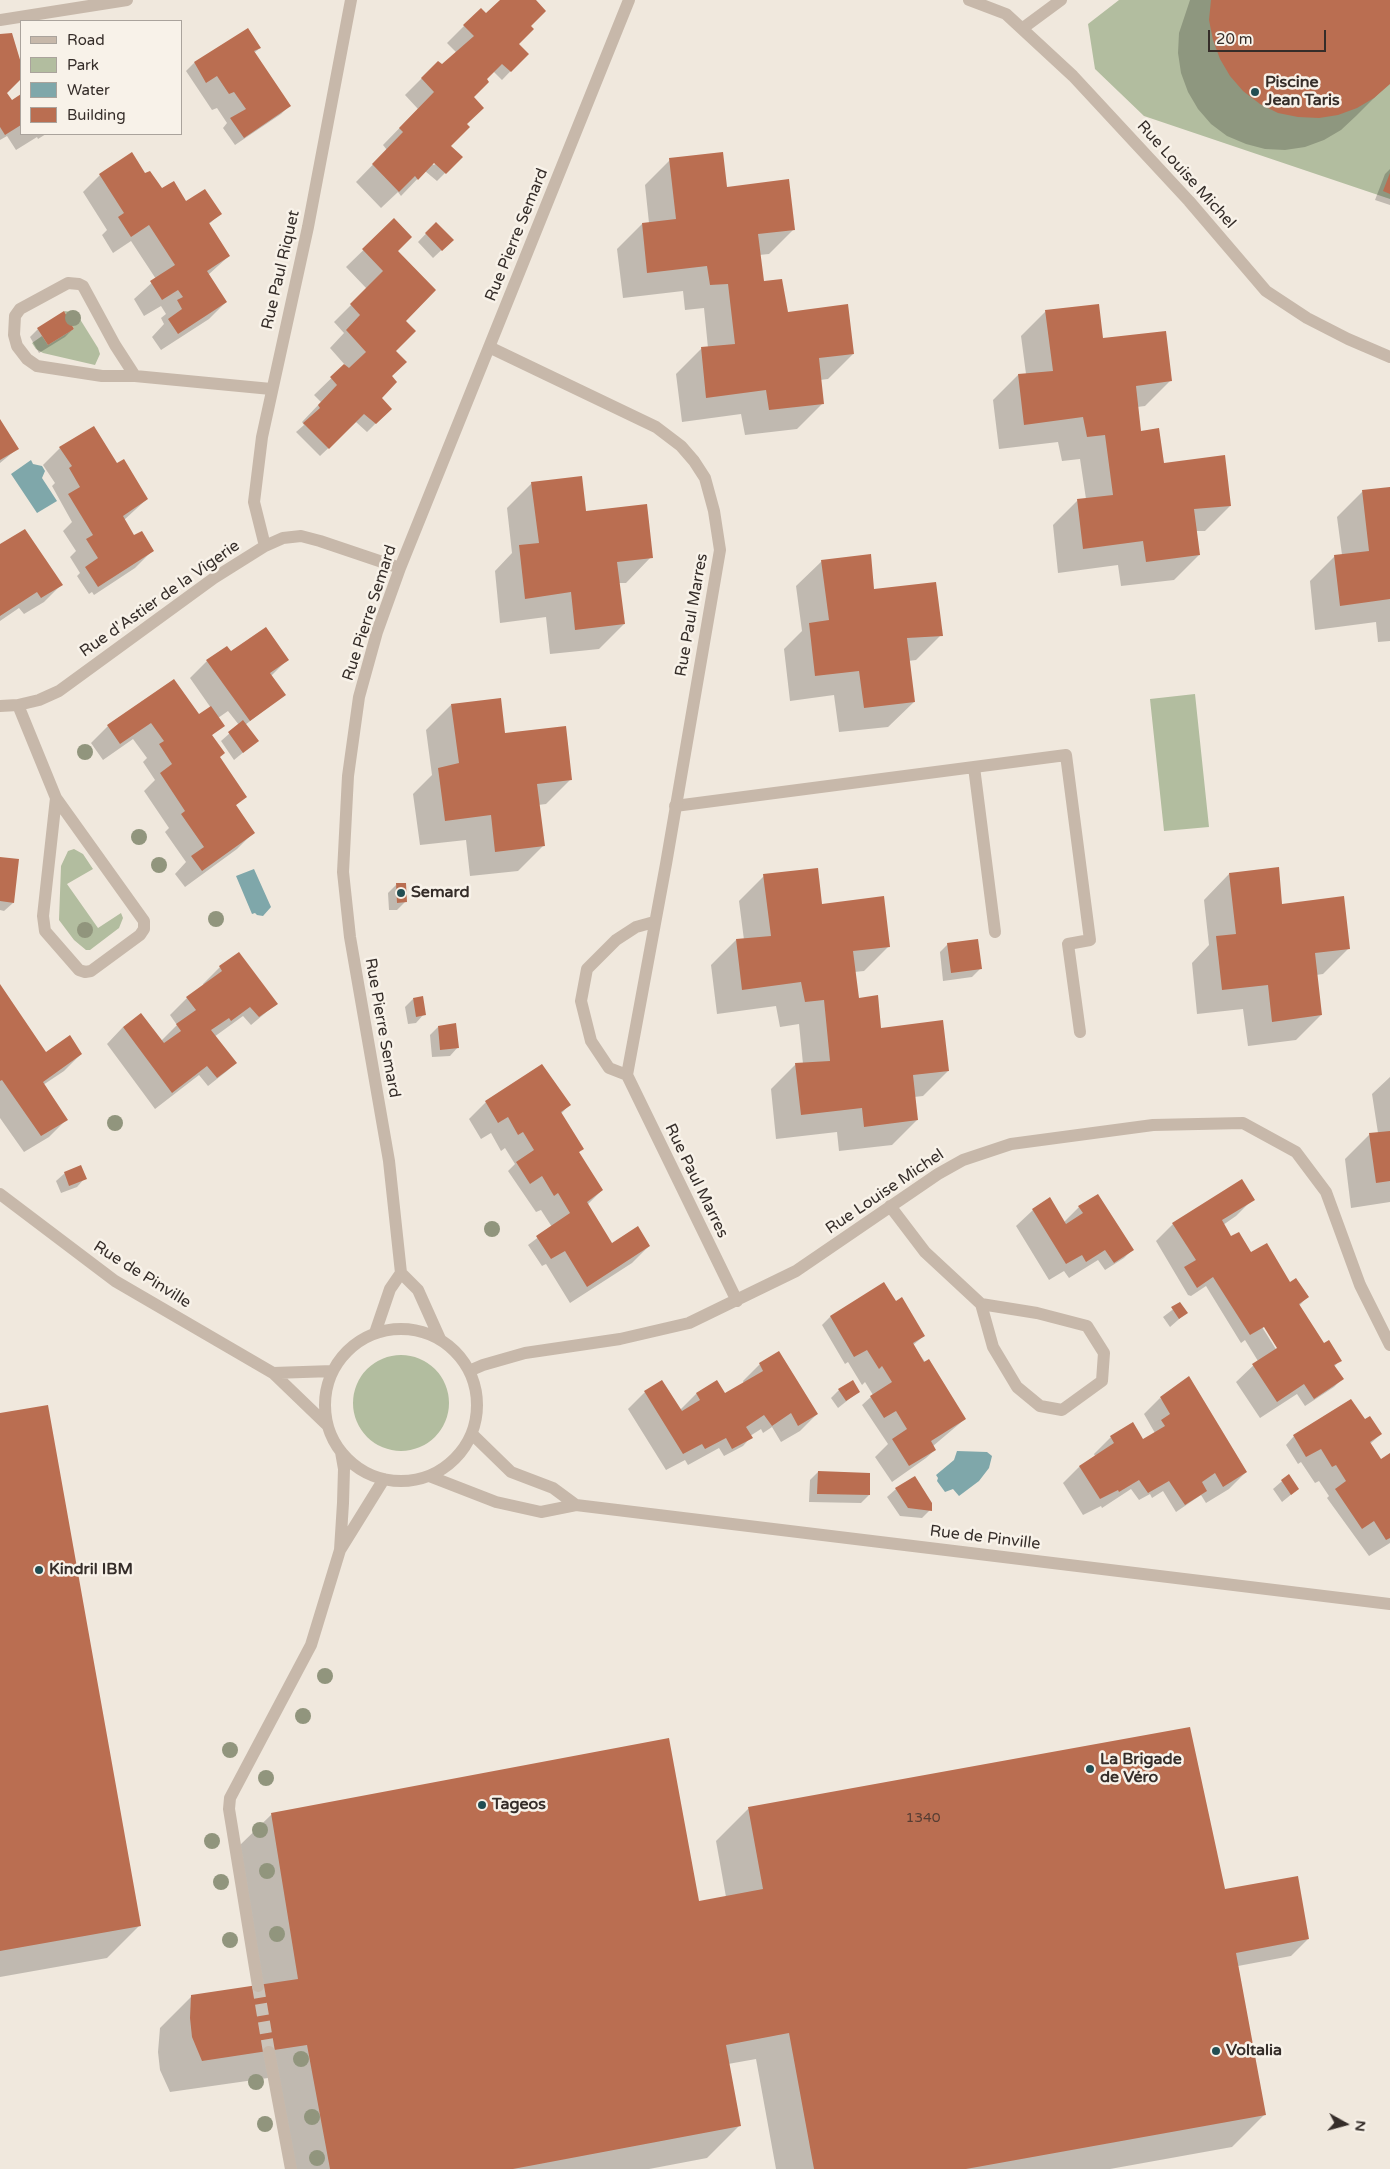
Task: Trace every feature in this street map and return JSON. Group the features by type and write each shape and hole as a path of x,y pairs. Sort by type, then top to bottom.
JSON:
{"street":[{"path":"0,20 127,0"},
{"name":"Rue Paul Riquet","path":"265,546 254,502 262,437 271,389 308,228 350,0"},
{"name":"Rue Pierre Semard","path":"401,1273 389,1161 351,946 343,872 348,776 359,697 377,632 400,568 629,0"},
{"name":"Rue Louise Michel","path":"970,0 1006,14 1079,82 1189,201 1266,291 1307,318 1348,339 1390,356"},
{"path":"1023,28 1060,0"},
{"path":"135,376 115,346 83,286 79,284 68,283 20,309 15,316 14,335 17,346 27,359 37,366 102,376 135,376 271,389"},
{"name":"Rue Paul Marres","path":"489,347 656,427 681,446 694,461 704,478 714,511 720,550 666,864 626,1076 736,1301"},
{"name":"Rue d'Astier de la Vigerie","path":"0,706 18,705 39,700 59,691 214,578 265,546 283,538 301,536 320,540 400,568"},
{"path":"18,705 56,798 144,922 144,929 140,935 91,970 85,972 79,970 67,957 45,931 43,923 56,798"},
{"path":"676,806 1066,755 1090,940 1068,944 1080,1032"},
{"path":"974,767 995,932"},
{"path":"626,1076 609,1068 591,1042 581,1001 587,969 616,940 636,927 654,922"},
{"name":"Rue Louise Michel","path":"469,1371 525,1353 620,1339 689,1323 796,1271 938,1174 963,1160 1011,1144 1153,1125 1243,1123 1296,1152 1326,1192 1360,1285 1390,1345"},
{"name":"Rue de Pinville","path":"0,1194 115,1281 273,1373 327,1425"},
{"path":"890,1206 925,1252 981,1304 993,1347 1017,1387 1040,1406 1062,1410 1102,1381 1104,1353 1087,1326 1037,1314 981,1304"},
{"path":"375,1333 390,1289 401,1273 418,1290 440,1339"},
{"path":"396,1328 419,1330 440,1339 454,1350 469,1371 476,1396 476,1416 472,1434 461,1452 447,1466 429,1476 410,1481 370,1476 351,1463 340,1452 327,1425 324,1406 326,1388 333,1371 343,1354 358,1342 375,1333 396,1328"},
{"path":"273,1373 333,1371"},
{"path":"472,1434 511,1472 554,1488 576,1505"},
{"path":"258,1986 229,1809 230,1798 311,1645 340,1550 344,1469 340,1452"},
{"name":"Rue de Pinville","path":"429,1476 496,1502 541,1512 576,1505 1390,1604"},
{"path":"340,1550 384,1479"},
{"path":"270,2052 291,2169"}],"green space":[{"name":"Piscine Jean Taris","path":"1119,0 1390,0 1390,199 1144,116 1095,69 1088,24"},
{"path":"64,311 73,312 78,316 98,348 100,354 95,365 43,353 36,349 32,343 42,336 48,345 74,329"},
{"path":"1195,694 1209,827 1164,831 1150,699"},
{"path":"74,849 83,854 93,869 67,884 98,928 121,913 123,918 119,928 90,950 86,950 74,940 59,920 61,866 68,851"},
{"path":"401,1355 419,1359 435,1369 445,1385 449,1403 445,1421 435,1437 419,1447 401,1451 383,1447 367,1437 357,1421 353,1403 357,1385 367,1369 383,1359"}],"water":[{"path":"31,460 33,464 42,466 45,471 42,478 57,501 37,513 11,474"},
{"path":"254,869 271,907 263,916 255,913 252,914 236,876"},
{"path":"957,1451 987,1452 992,1456 989,1468 979,1481 959,1496 953,1489 945,1492 937,1481 936,1475 954,1460"}],"building":[{"path":"500,0 536,0 546,11 531,26 534,29 519,44 529,54 511,72 502,64 487,79 489,82 474,97 484,108 467,124 470,127 451,146 463,157 446,174 434,163 418,180 415,176 399,192 372,164 403,132 399,128 434,92 421,78 438,61 442,64 474,36 463,25 481,8 486,13"},
{"name":"Piscine Jean Taris","path":"1211,0 1390,0 1390,84 1374,98 1357,108 1338,115 1319,118 1298,117 1278,113 1260,104 1243,91 1230,76 1220,59 1213,40 1209,20"},
{"path":"248,28 261,48 254,51 291,106 244,138 230,118 246,109 234,92 229,94 217,76 206,83 194,62"},
{"path":"12,33 20,60 20,80 7,93 12,100 20,95 20,126 5,135 0,127 0,34"},
{"path":"132,152 145,173 150,171 162,188 174,181 186,201 205,189 222,214 209,223 230,256 207,271 227,302 178,334 168,319 182,309 177,300 183,297 178,290 162,300 150,281 175,265 149,225 131,237 118,217 124,213 99,174"},
{"path":"723,152 727,187 789,179 795,230 758,234 764,281 782,279 788,312 848,304 854,354 819,358 824,404 769,410 766,390 706,398 701,347 735,344 728,284 710,285 707,266 647,273 642,223 676,219 669,158"},
{"path":"1390,173 1390,194 1383,191"},
{"path":"394,218 412,237 398,251 436,290 406,321 416,331 396,351 407,362 392,376 397,382 382,398 392,409 376,424 364,414 329,449 303,423 320,408 318,405 337,385 330,377 344,364 349,368 366,352 346,330 360,315 350,304 383,271 362,249"},
{"path":"436,222 454,240 442,251 425,233"},
{"path":"1099,304 1103,338 1166,331 1172,381 1136,386 1141,431 1159,428 1164,463 1225,455 1231,506 1194,509 1200,555 1146,562 1143,541 1083,549 1077,499 1113,495 1105,435 1087,437 1083,417 1024,425 1018,374 1053,371 1045,310"},
{"path":"64,311 74,329 48,345 37,328"},
{"path":"0,419 19,449 0,460"},
{"path":"94,426 117,463 124,459 148,499 123,516 134,535 142,531 154,551 98,587 85,567 98,558 86,539 93,535 68,494 80,487 69,468 72,466 59,447"},
{"path":"582,476 586,511 647,504 653,558 617,562 625,624 575,630 571,592 525,599 519,545 539,543 531,482"},
{"path":"1390,487 1390,599 1340,606 1334,555 1369,551 1362,490"},
{"path":"25,529 63,585 41,598 37,592 0,616 0,544"},
{"path":"871,554 874,589 936,582 943,636 907,638 915,702 864,708 859,671 815,676 809,623 829,620 821,560"},
{"path":"266,627 289,660 270,673 286,695 250,721 206,660 227,646 231,651"},
{"path":"174,679 199,714 211,706 225,726 212,735 225,753 220,757 247,797 236,805 255,833 202,871 191,856 204,847 181,814 185,811 160,773 172,764 159,744 164,741 151,723 120,744 107,725"},
{"path":"501,698 505,733 566,726 572,780 537,784 545,846 495,852 491,815 445,821 438,768 459,763 451,704"},
{"path":"243,720 259,741 243,753 228,732"},
{"path":"0,857 19,859 14,903 0,901"},
{"path":"1279,867 1282,904 1344,896 1350,949 1315,953 1322,1015 1272,1022 1268,985 1222,990 1216,936 1236,934 1229,873"},
{"path":"818,868 822,904 884,896 890,947 853,951 859,998 878,995 881,1028 943,1020 949,1071 913,1075 918,1120 864,1127 862,1108 801,1115 795,1063 830,1061 824,1000 805,1002 801,982 742,990 736,939 771,936 763,874"},
{"name":"Semard","path":"396,883 406,883 407,902 397,903"},
{"path":"978,939 982,969 951,973 947,943"},
{"path":"239,952 278,1004 259,1017 250,1007 231,1021 229,1018 211,1030 237,1063 217,1078 207,1066 172,1093 123,1027 141,1013 164,1043 181,1031 176,1024 196,1010 186,997 222,971 219,966"},
{"path":"0,984 46,1052 70,1035 82,1054 43,1082 68,1120 41,1136 2,1080 0,1081"},
{"path":"423,996 426,1015 416,1017 413,998"},
{"path":"456,1023 459,1048 440,1050 438,1026"},
{"path":"542,1064 571,1105 561,1112 584,1149 579,1152 603,1190 587,1202 612,1243 638,1226 650,1246 587,1287 565,1251 551,1259 536,1236 570,1213 558,1193 554,1196 542,1176 530,1184 516,1162 534,1150 523,1132 518,1135 508,1117 498,1123 485,1101"},
{"path":"1390,1131 1390,1181 1376,1183 1369,1133"},
{"path":"81,1165 87,1179 69,1186 64,1172"},
{"path":"1242,1179 1255,1200 1222,1220 1231,1236 1239,1232 1251,1252 1267,1243 1290,1282 1296,1278 1309,1297 1299,1304 1324,1343 1329,1340 1342,1361 1334,1365 1344,1379 1314,1399 1304,1384 1277,1402 1252,1364 1277,1348 1264,1327 1250,1335 1213,1277 1197,1288 1184,1267 1196,1260 1172,1223"},
{"path":"1098,1194 1134,1250 1114,1263 1105,1250 1086,1262 1082,1255 1066,1264 1032,1209 1050,1197 1066,1224 1083,1213 1078,1206"},
{"path":"884,1282 896,1301 902,1297 925,1336 913,1343 924,1362 929,1359 966,1419 931,1441 936,1450 909,1466 892,1439 907,1429 896,1411 884,1418 870,1396 892,1382 882,1366 879,1369 867,1350 854,1357 830,1316"},
{"path":"1180,1302 1188,1313 1179,1319 1171,1307"},
{"path":"779,1351 818,1414 798,1426 791,1413 772,1426 764,1415 746,1427 753,1438 732,1449 726,1438 705,1449 702,1444 683,1454 644,1391 662,1380 682,1411 700,1400 696,1393 717,1380 725,1393 763,1371 759,1363"},
{"path":"1189,1376 1247,1472 1223,1487 1215,1473 1202,1482 1207,1491 1185,1505 1169,1481 1148,1493 1139,1480 1119,1492 1118,1490 1100,1499 1079,1466 1114,1443 1110,1436 1133,1422 1143,1439 1165,1426 1161,1420 1170,1414 1160,1397"},
{"path":"853,1380 860,1392 846,1401 838,1389"},
{"path":"1351,1399 1365,1419 1370,1416 1382,1434 1370,1442 1381,1459 1390,1453 1390,1538 1386,1540 1374,1521 1362,1529 1335,1489 1346,1481 1336,1465 1332,1467 1321,1449 1306,1457 1293,1435"},
{"name":"Kindril IBM","path":"48,1405 141,1926 0,1951 0,1413"},
{"path":"818,1471 870,1473 870,1495 817,1494"},
{"path":"1289,1474 1299,1489 1291,1495 1281,1480"},
{"path":"915,1476 932,1503 932,1511 908,1508 895,1488"},
{"path":"1190,1727 1225,1889 1298,1876 1309,1939 1236,1953 1266,2115 966,2169 814,2169 789,2033 726,2045 741,2126 513,2169 330,2169 307,2045 202,2061 192,2037 190,2018 191,1995 298,1979 271,1813 669,1738 699,1901 763,1889 748,1807"}],"tunnel":[{"path":"258,1986 269,2052"}],"place":[{"name":"Piscine Jean Taris","path":"1255,92"},
{"name":"Semard","path":"401,893"},
{"name":"Kindril IBM","path":"39,1570"},
{"name":"La Brigade de Véro","path":"1090,1769"},
{"name":"Tageos","path":"482,1805"},
{"name":"Voltalia","path":"1216,2051"}]}
